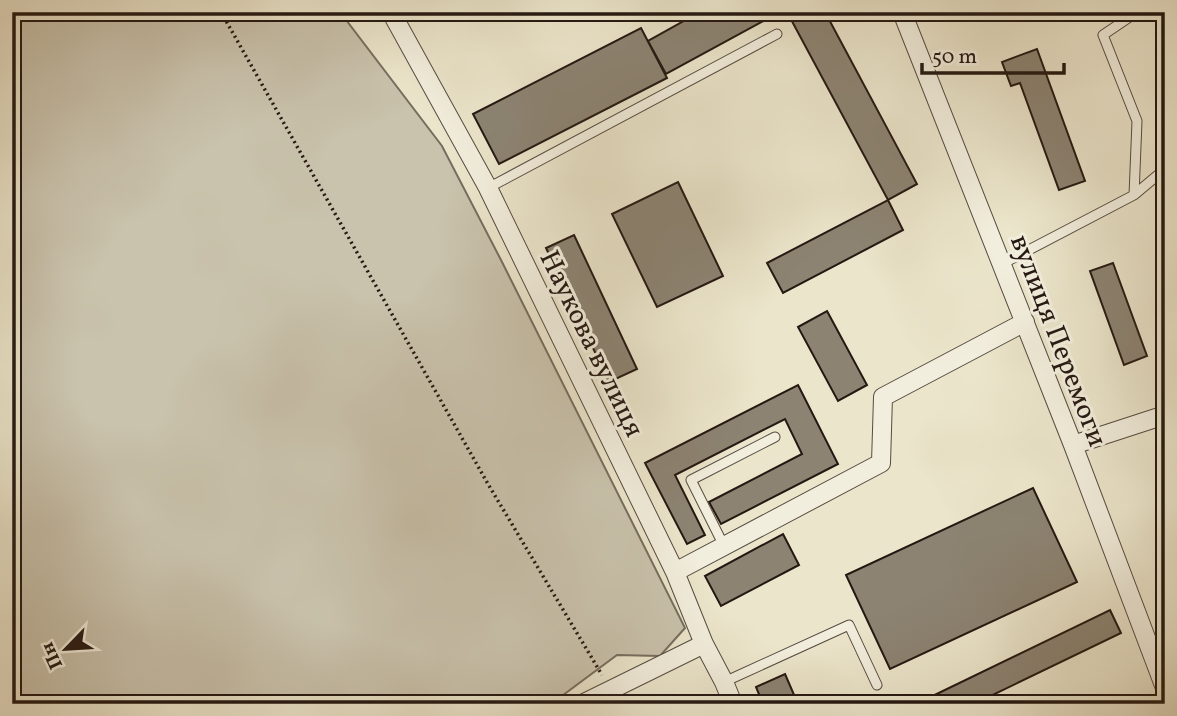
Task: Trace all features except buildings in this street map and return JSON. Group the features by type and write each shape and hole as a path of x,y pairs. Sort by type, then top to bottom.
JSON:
{"street":[{"name":"Наукова вулиця","path":"391,12 488,188 675,572 704,644 733,704"},
{"name":"вулиця Перемоги","path":"902,12 1073,445 1165,688"},
{"path":"675,572 881,463 883,397 1025,322"},
{"path":"1073,445 1165,415"},
{"path":"582,704 704,644"}],"lane":[{"path":"1133,195 1136,121 1103,34 1138,12"},
{"path":"488,188 777,34"},
{"path":"1002,264 1133,195 1165,169"},
{"path":"724,546 691,480 775,437"},
{"path":"724,682 849,625 877,685"}],"path":[{"path":"221,12 488,484 610,689"}],"shaded area":[{"path":"12,12 340,12 442,146 685,628 660,656 617,655 551,704 12,704"}]}
